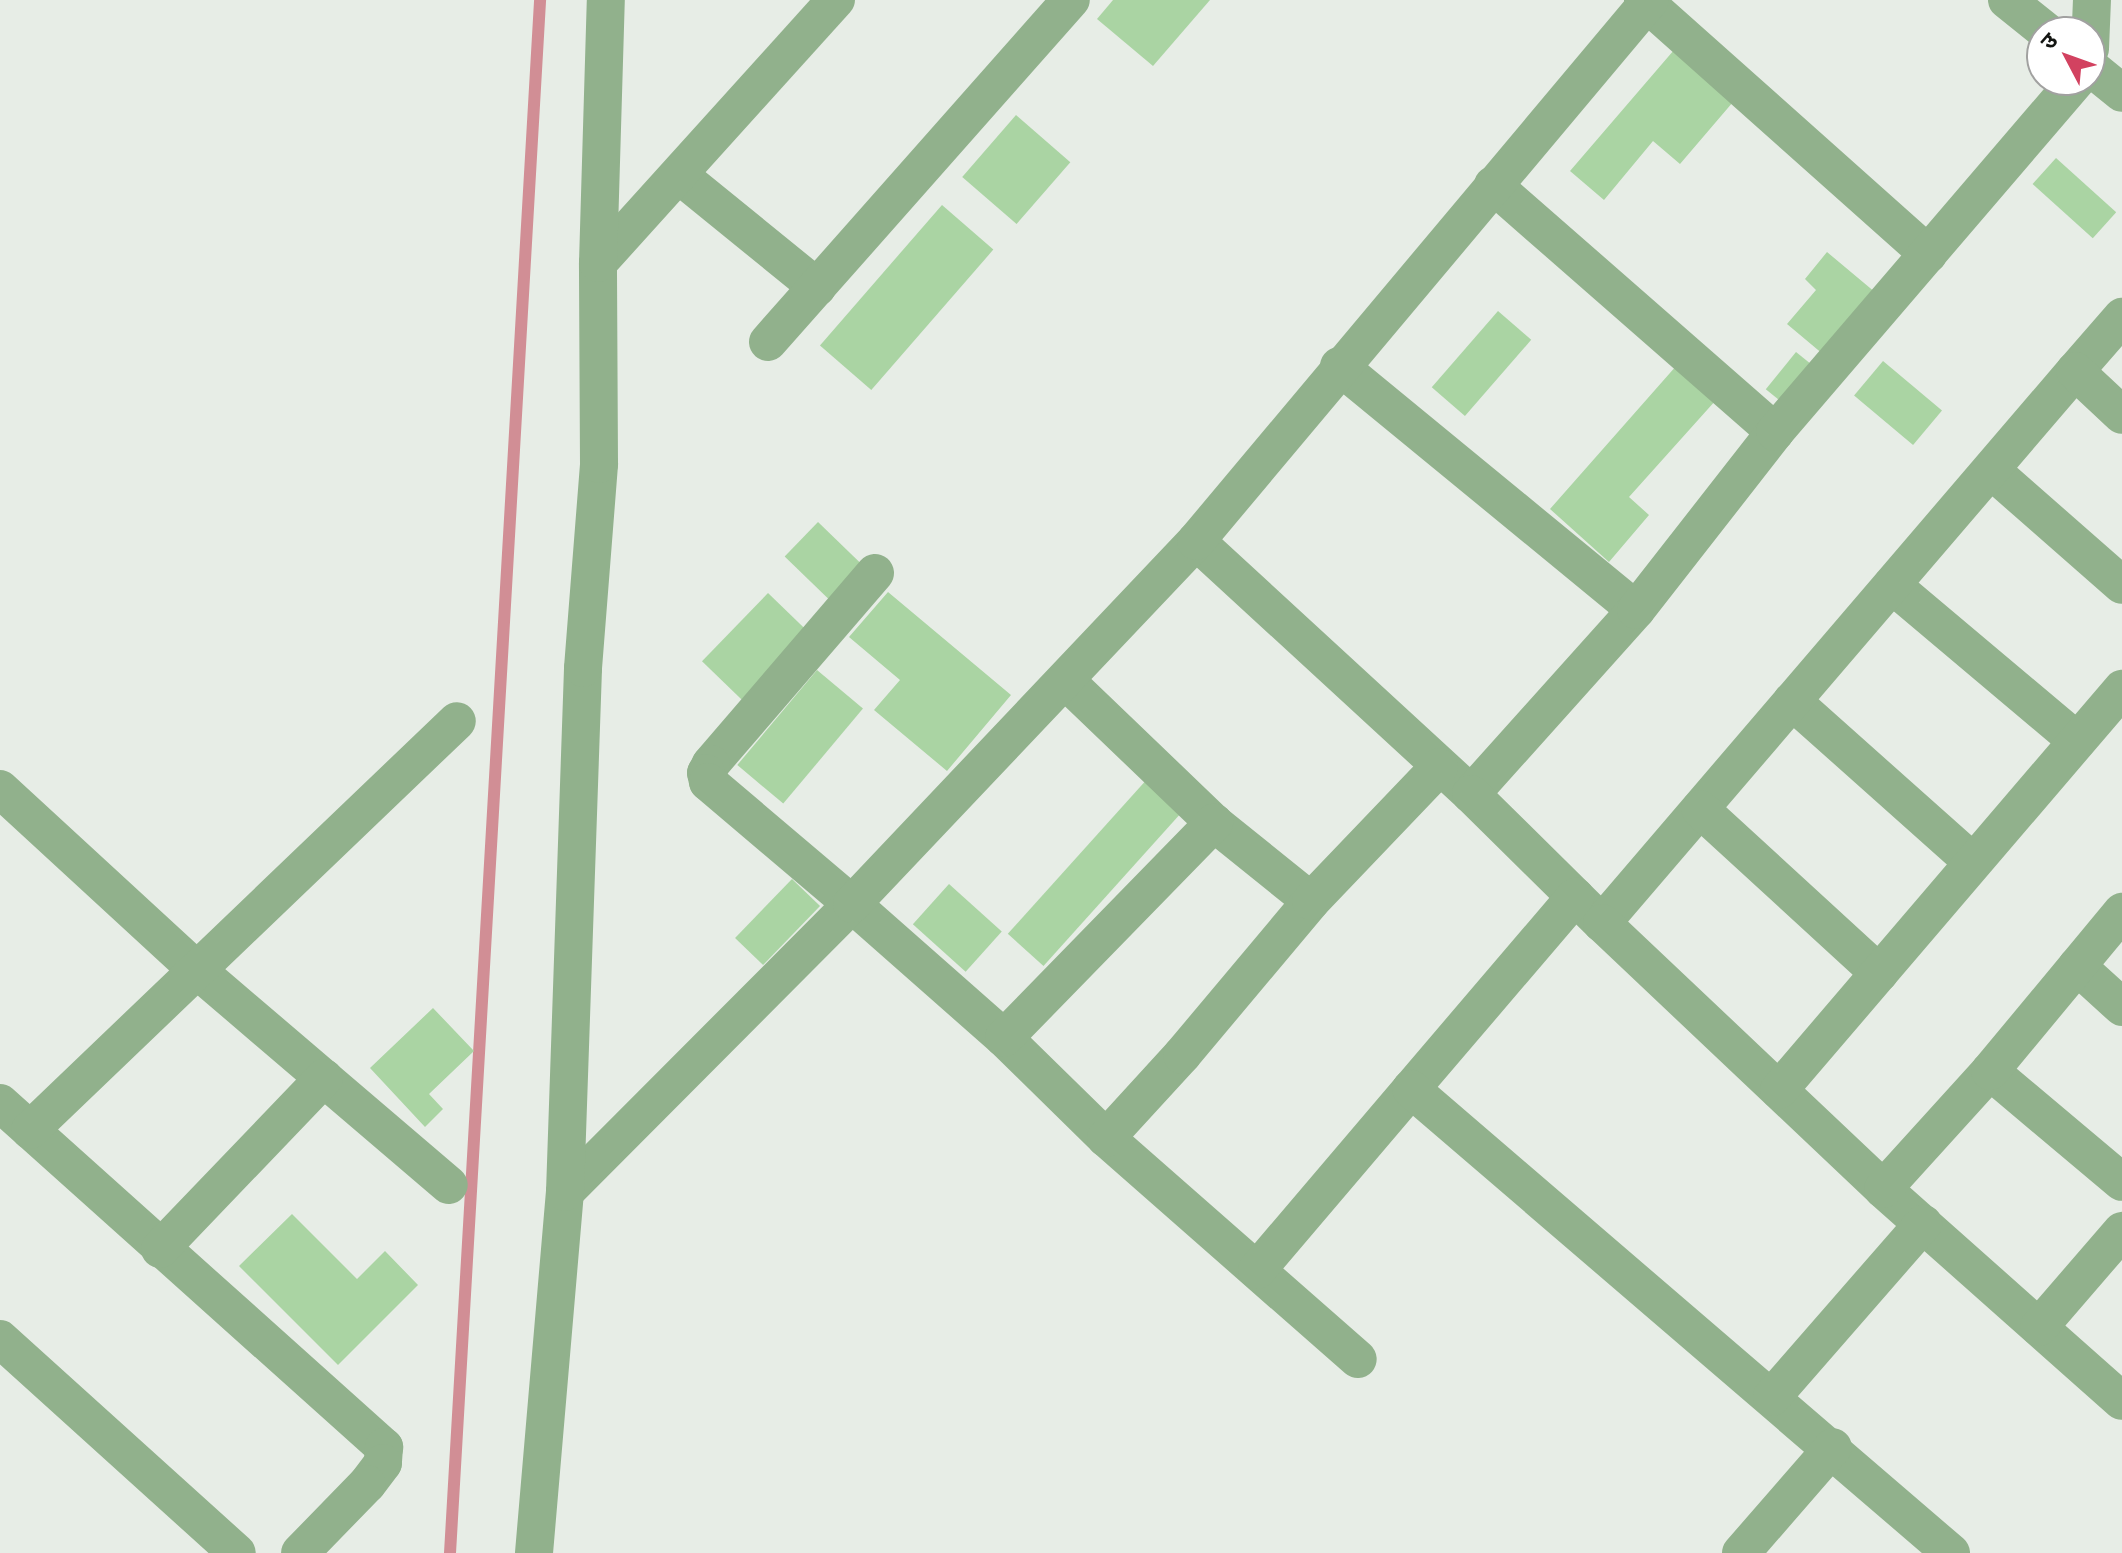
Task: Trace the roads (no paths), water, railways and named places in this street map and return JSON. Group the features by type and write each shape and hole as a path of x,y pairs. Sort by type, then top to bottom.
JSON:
{"street":[{"path":"534,1553 565,1192 583,668 599,464 598,263 606,0"},
{"path":"598,263 836,0"},
{"path":"768,342 1071,0"},
{"path":"2007,0 2027,16"},
{"path":"565,1192 852,904 1196,541 1646,1 1928,254"},
{"path":"2106,80 2122,93"},
{"path":"1471,794 1636,610 1775,432 2063,96"},
{"path":"679,175 817,287"},
{"path":"1493,185 1775,432"},
{"path":"1257,1270 1411,1089 1589,910 1700,809 2122,317"},
{"path":"1339,366 1636,610"},
{"path":"2075,371 2122,415"},
{"path":"1991,470 2122,585"},
{"path":"1196,541 1471,794 1883,1189 2122,1401"},
{"path":"875,573 706,773 716,791 852,904 1004,1038 1106,1138 1358,1359"},
{"path":"1892,585 2077,741"},
{"path":"1066,681 1214,823 1311,901"},
{"path":"1779,1090 2122,689"},
{"path":"1792,701 1973,862"},
{"path":"30,1130 457,721"},
{"path":"1106,1138 1182,1055 1311,901 1439,767"},
{"path":"0,789 197,970 449,1185"},
{"path":"1700,809 1879,973"},
{"path":"1004,1038 1214,823"},
{"path":"1883,1189 1990,1071 2122,912"},
{"path":"2077,966 2122,1007"},
{"path":"1990,1071 2122,1182"},
{"path":"160,1249 324,1078"},
{"path":"1411,1089 1833,1447 1931,1546"},
{"path":"0,1103 384,1447 383,1463 300,1553"},
{"path":"1772,1397 1923,1224"},
{"path":"2039,1327 2122,1231"},
{"path":"0,1339 237,1553"},
{"path":"1741,1553 1833,1447"}],"waterway":[{"path":"450,1553 540,0"}]}
